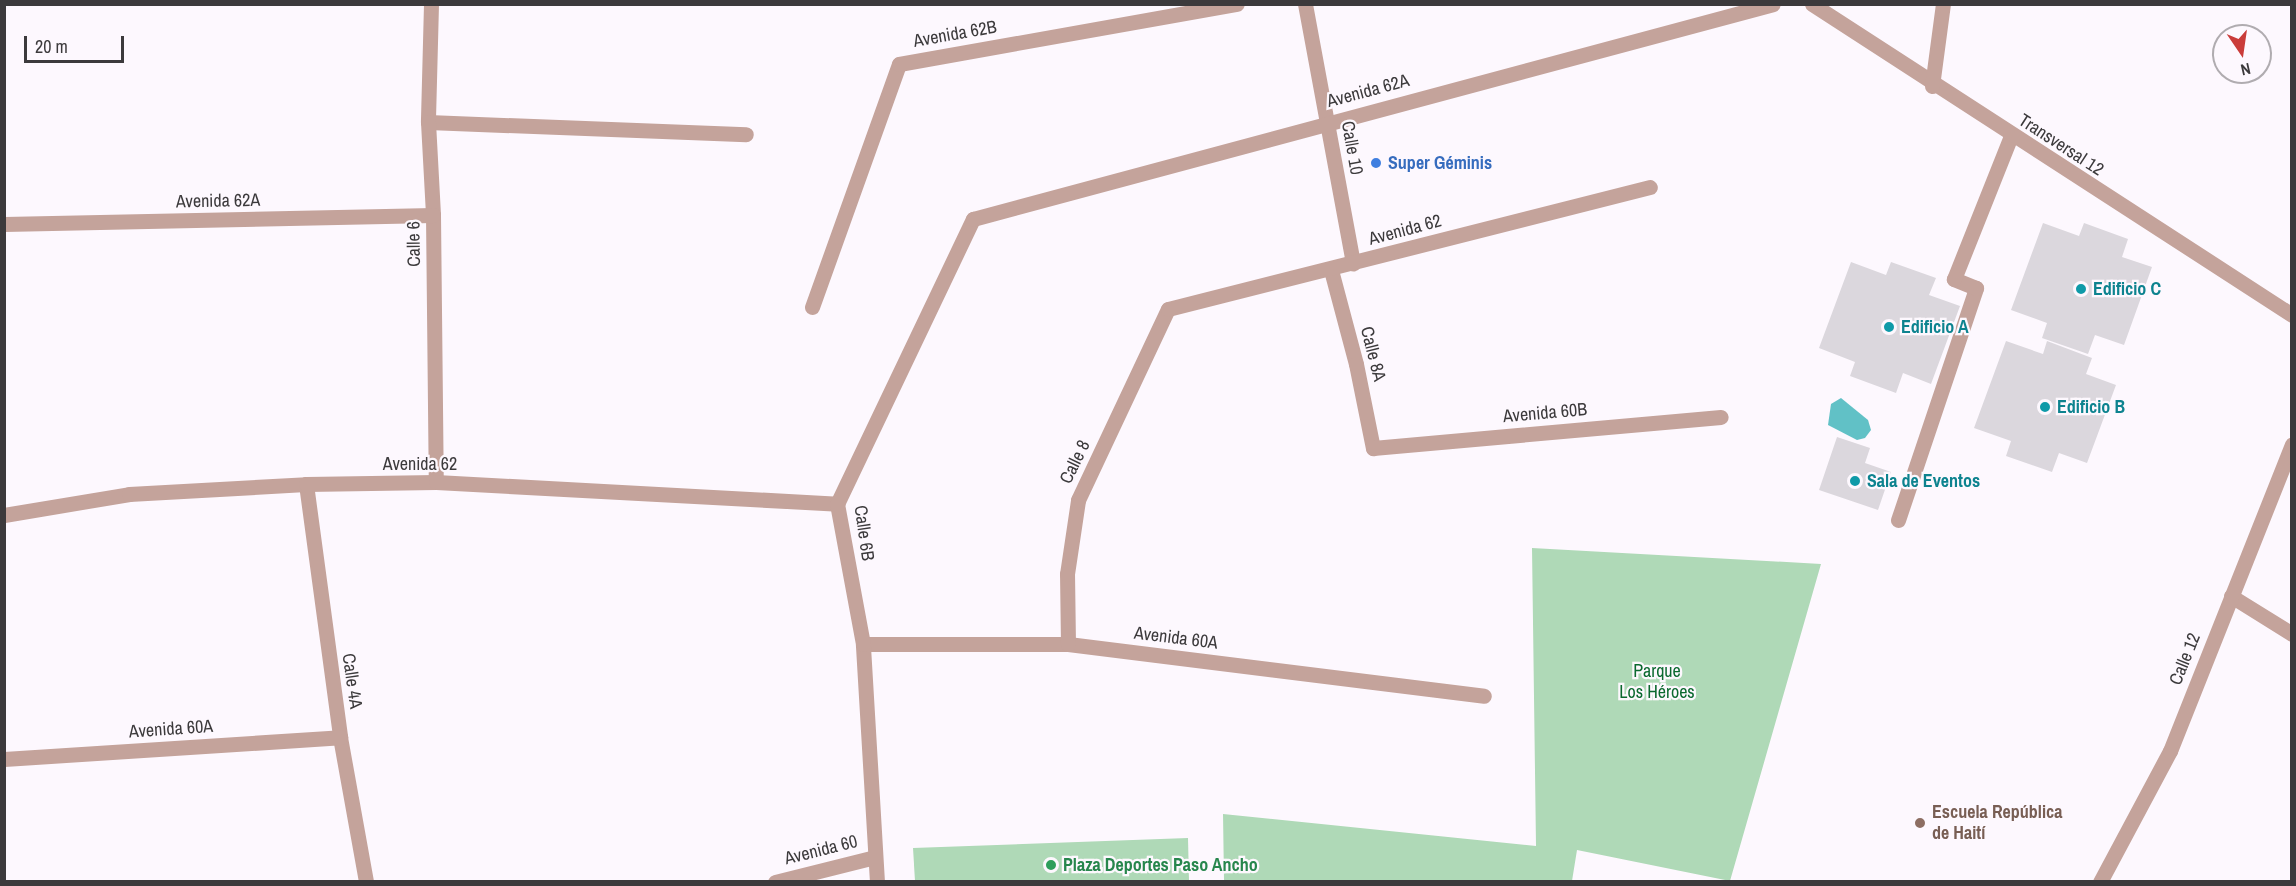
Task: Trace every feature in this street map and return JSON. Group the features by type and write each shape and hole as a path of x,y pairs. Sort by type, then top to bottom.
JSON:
{"street":[{"name":"Calle 6","path":"431,4 428,122 433,215 436,482"},
{"name":"Avenida 62B","path":"812,307 899,64 1237,4"},
{"name":"Calle 10","path":"1305,4 1353,264"},
{"name":"Avenida 62A","path":"973,219 1773,4"},
{"name":"Transversal 12","path":"1812,4 1932,86 2292,315"},
{"path":"1932,86 1942,4"},
{"path":"428,122 746,134"},
{"path":"1898,520 1976,288 1954,279 2011,136"},
{"name":"Avenida 62","path":"1168,309 1331,270 1650,187"},
{"name":"Avenida 62A","path":"4,224 433,215"},
{"name":"Calle 6B","path":"877,882 862,644 837,504 973,219"},
{"name":"Calle 8A","path":"1331,270 1356,364 1373,448"},
{"name":"Calle 8","path":"1068,644 1067,574 1078,500 1168,309"},
{"name":"Avenida 60B","path":"1373,448 1721,417"},
{"name":"Calle 12","path":"2100,882 2170,751 2292,444"},
{"name":"Avenida 62","path":"4,514 129,495 306,484 436,482 837,504"},
{"name":"Calle 4A","path":"306,484 340,737 366,882"},
{"path":"2231,596 2292,634"},
{"name":"Avenida 60A","path":"862,644 1068,644 1484,696"},
{"name":"Avenida 60A","path":"4,759 340,737"},
{"name":"Avenida 60","path":"775,882 875,857"}],"green space":[{"name":"Parque Los Héroes","path":"1532,548 1821,564 1730,881 1577,850 1572,881 1224,881 1223,814 1536,846"},
{"name":"Plaza Deportes Paso Ancho","path":"1188,838 1189,881 915,881 913,848"}],"water":[{"path":"1841,398 1868,420 1871,430 1865,438 1857,440 1828,425 1831,404"}],"building":[{"name":"Edificio C","path":"2043,223 2079,236 2084,223 2128,239 2122,257 2152,267 2124,345 2095,335 2088,354 2042,338 2047,323 2011,310"},
{"name":"Edificio A","path":"1851,262 1886,275 1891,262 1936,278 1929,295 1960,306 1931,384 1903,373 1896,393 1850,376 1855,362 1819,348"},
{"name":"Edificio B","path":"2006,341 2043,354 2047,341 2092,358 2086,374 2116,385 2087,463 2059,453 2052,472 2006,456 2011,441 1974,428"},
{"name":"Sala de Eventos","path":"1837,437 1870,448 1865,463 1891,472 1878,510 1819,490"}],"place":[{"name":"Super Géminis","path":"1376,163"},
{"name":"Edificio C","path":"2081,289"},
{"name":"Edificio A","path":"1889,327"},
{"name":"Edificio B","path":"2045,407"},
{"name":"Sala de Eventos","path":"1855,481"},
{"name":"Escuela República de Haití","path":"1920,823"},
{"name":"Plaza Deportes Paso Ancho","path":"1051,865"}]}
